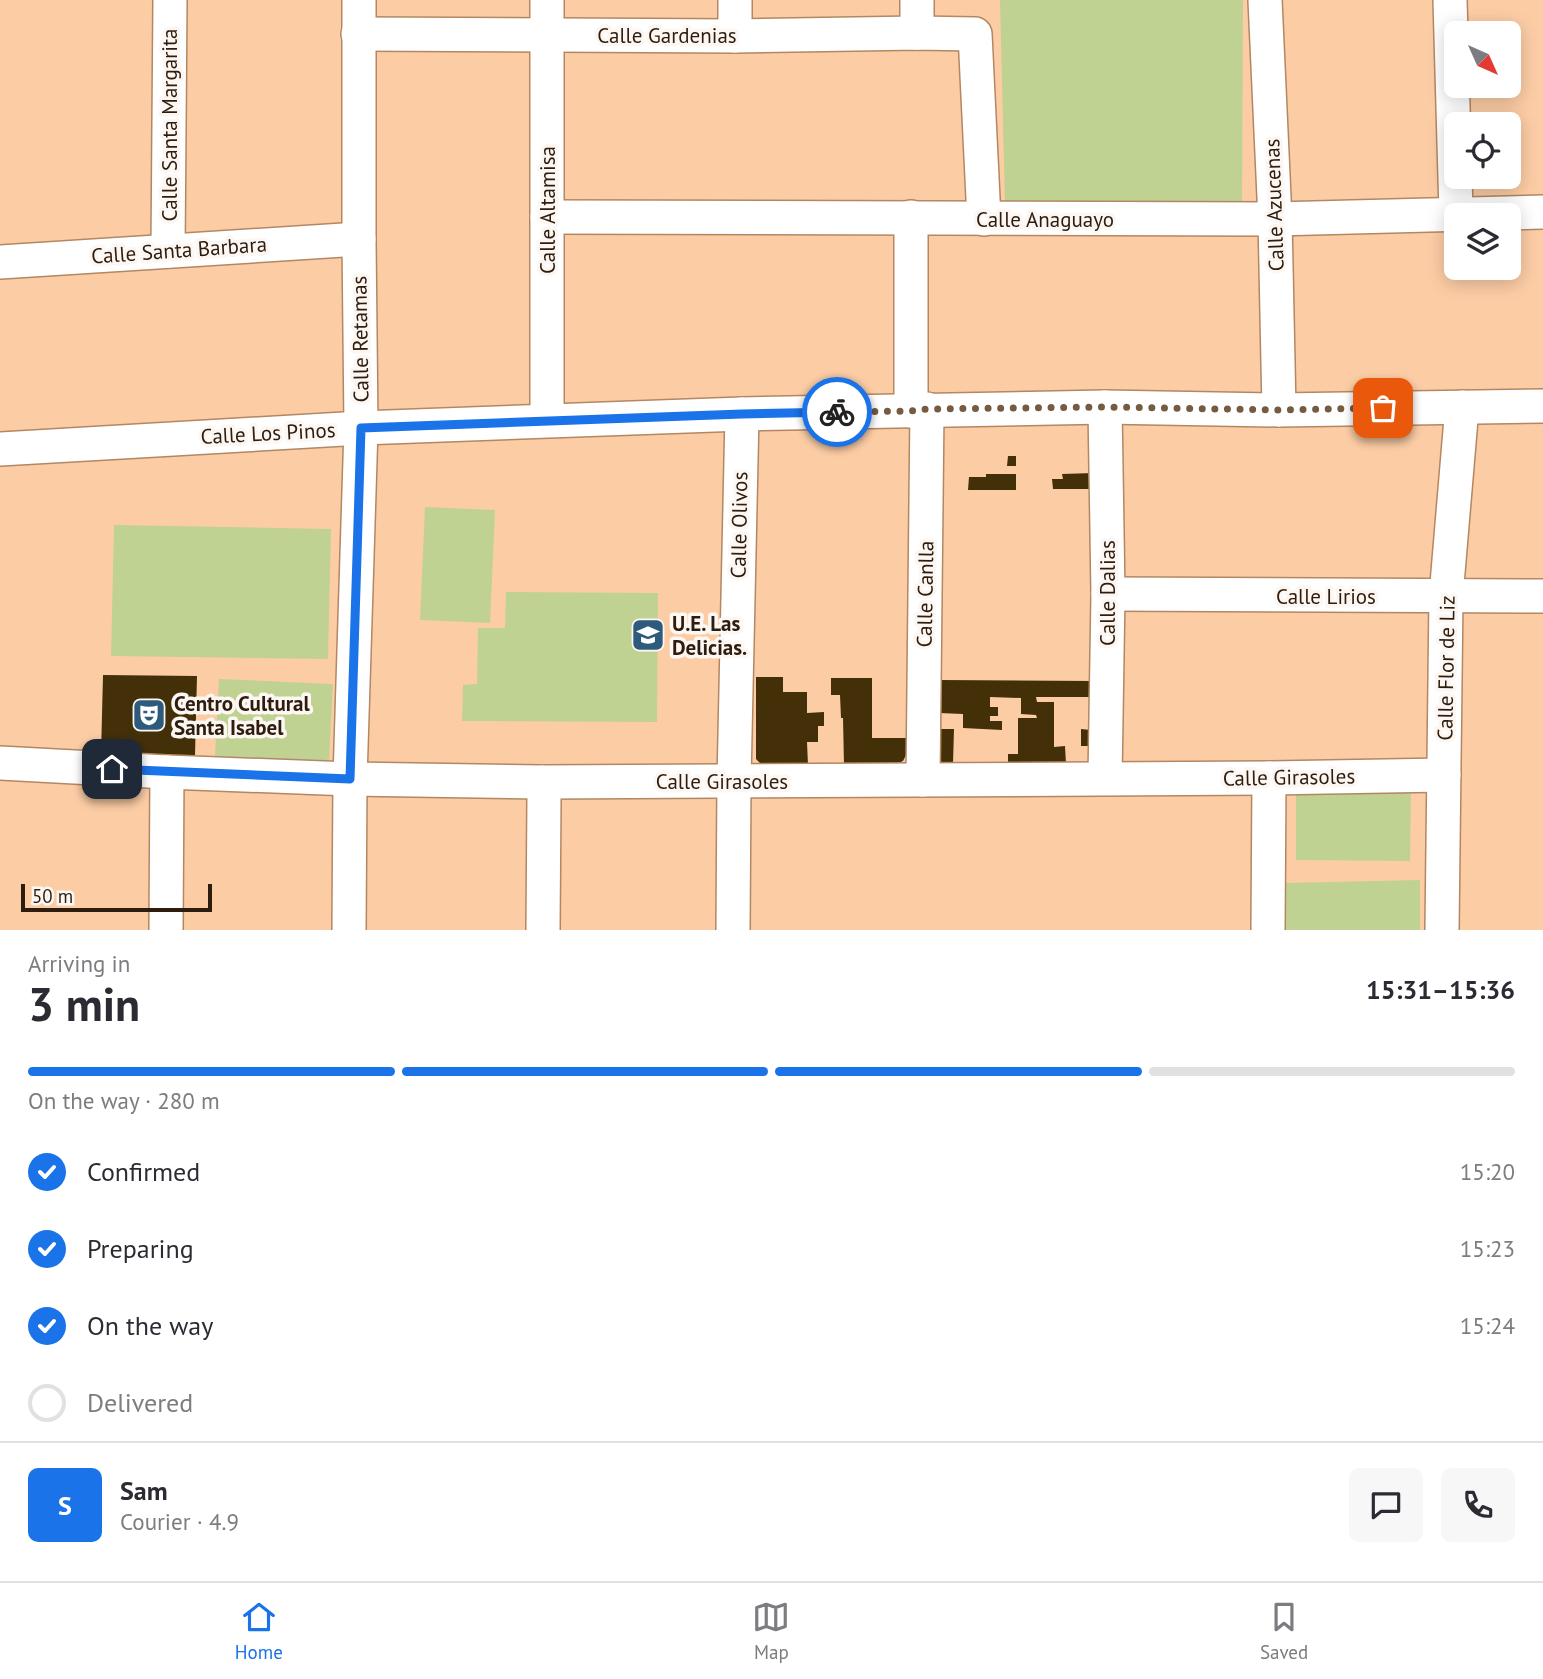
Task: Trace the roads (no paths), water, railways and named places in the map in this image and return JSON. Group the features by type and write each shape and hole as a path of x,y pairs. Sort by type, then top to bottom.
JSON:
{"street":[{"name":"Calle Santa Margarita","path":"168,251 170,0"},
{"name":"Calle Retamas","path":"349,930 350,779 361,428 359,0"},
{"name":"Calle Altamisa","path":"547,0 547,420"},
{"path":"735,0 735,36"},
{"path":"916,33 917,0"},
{"name":"Calle Azucenas","path":"1265,0 1275,219 1279,410"},
{"path":"1450,0 1456,203"},
{"name":"Calle Gardenias","path":"358,34 975,34 984,219"},
{"name":"Calle Anaguayo","path":"1521,212 1543,212"},
{"name":"Calle Anaguayo","path":"547,217 1275,219 1444,213"},
{"name":"Calle Canlla","path":"911,217 919,410 923,780"},
{"name":"Calle Santa Barbara","path":"0,262 359,239"},
{"name":"Calle Los Pinos","path":"0,449 361,428 742,414 1105,407 1279,410 1543,406"},
{"name":"Calle Dalias","path":"1105,407 1108,594 1105,778"},
{"name":"Calle Flor de Liz","path":"1442,930 1446,596 1462,407"},
{"name":"Calle Olivos","path":"733,930 742,414"},
{"name":"Calle Lirios","path":"1108,594 1543,596"},
{"name":"Calle Girasoles","path":"0,763 350,779 542,782 1444,775"},
{"path":"166,930 167,772"},
{"path":"1268,930 1269,778"},
{"path":"542,782 543,930"}],"place":[{"name":"U.E. Las Delicias.","path":"648,635"},
{"name":"Centro Cultural Santa Isabel","path":"149,715"}]}
